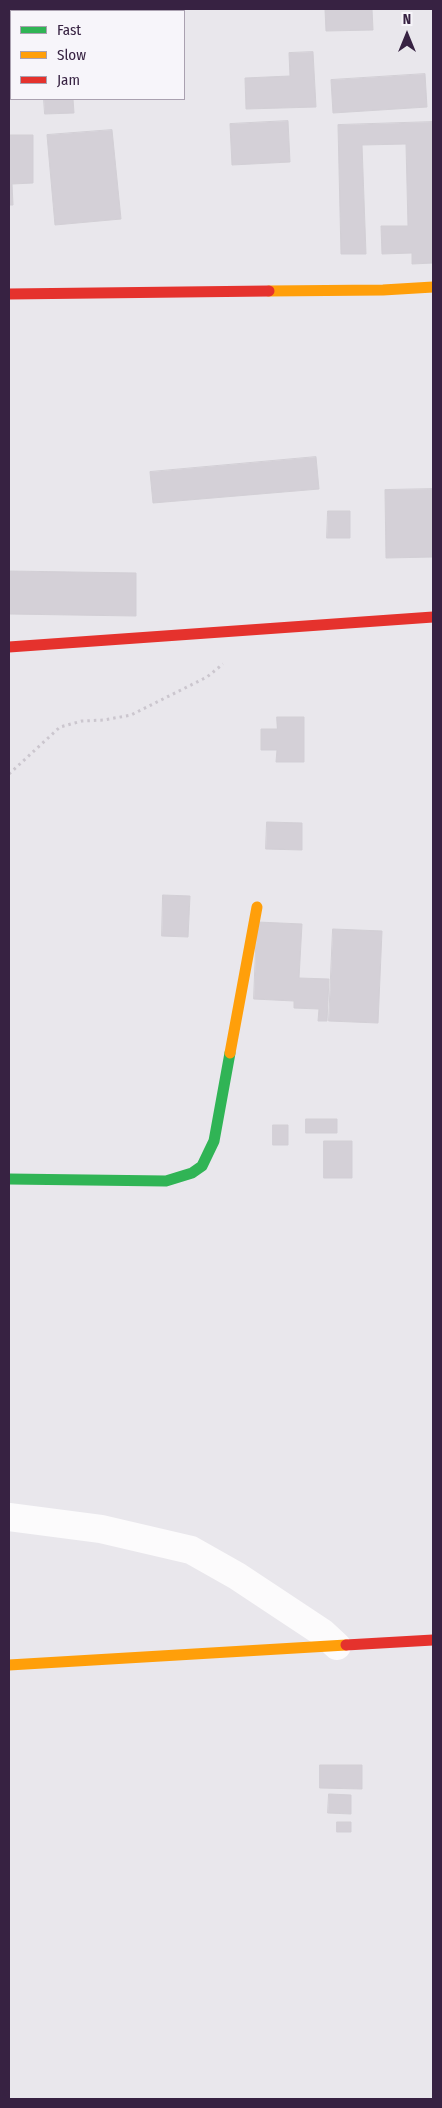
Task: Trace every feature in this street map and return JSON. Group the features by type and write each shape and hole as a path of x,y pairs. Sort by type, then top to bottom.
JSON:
{"street":[{"path":"9,294 383,290 433,287"},
{"path":"9,647 433,617"},
{"path":"9,1180 166,1181 191,1175 200,1170 207,1160 214,1141 257,906"},
{"path":"9,1517 101,1529 191,1550 237,1576 323,1633 337,1646"},
{"path":"9,1665 433,1640"}],"path":[{"path":"9,774 60,727 82,721 104,720 131,715 207,676 230,659"}],"building":[{"path":"40,9 76,9 76,10"},
{"path":"325,9 372,9 373,30 326,31"},
{"path":"313,52 316,107 246,109 245,78 290,76 289,53"},
{"path":"425,74 427,107 333,113 331,80"},
{"path":"44,100 73,100 74,113 45,114"},
{"path":"288,121 290,162 232,165 230,124"},
{"path":"433,122 433,263 412,264 412,253 382,254 381,226 408,226 406,144 362,145 366,254 341,254 338,125"},
{"path":"112,130 121,219 55,225 47,135"},
{"path":"9,135 33,135 33,183 12,184 13,205 9,205"},
{"path":"316,457 319,489 153,503 150,472"},
{"path":"433,489 433,557 386,558 385,490"},
{"path":"328,511 350,511 350,538 327,538"},
{"path":"9,571 136,573 136,616 9,614"},
{"path":"277,717 304,717 304,762 276,762 277,750 261,750 261,729 277,729"},
{"path":"267,822 302,823 302,850 266,849"},
{"path":"163,895 190,896 188,937 162,936"},
{"path":"257,922 302,924 299,978 329,979 327,1021 318,1021 319,1009 294,1008 294,1001 254,999"},
{"path":"333,929 382,931 378,1023 329,1021"},
{"path":"306,1119 337,1119 337,1133 306,1133"},
{"path":"273,1125 288,1125 288,1145 273,1145"},
{"path":"324,1141 352,1141 352,1178 324,1178"},
{"path":"320,1765 362,1765 362,1789 320,1788"},
{"path":"329,1794 351,1795 351,1814 328,1813"},
{"path":"337,1822 351,1822 351,1832 337,1832"}],"traffic: fast":[{"path":"9,1179 166,1181 192,1173 202,1166 214,1141 230,1053"}],"traffic: slow":[{"path":"269,291 383,290 433,287"},
{"path":"230,1053 257,907"},
{"path":"9,1665 346,1645"}],"traffic: jam":[{"path":"9,294 269,291"},
{"path":"9,647 433,617"},
{"path":"346,1645 433,1640"}]}
